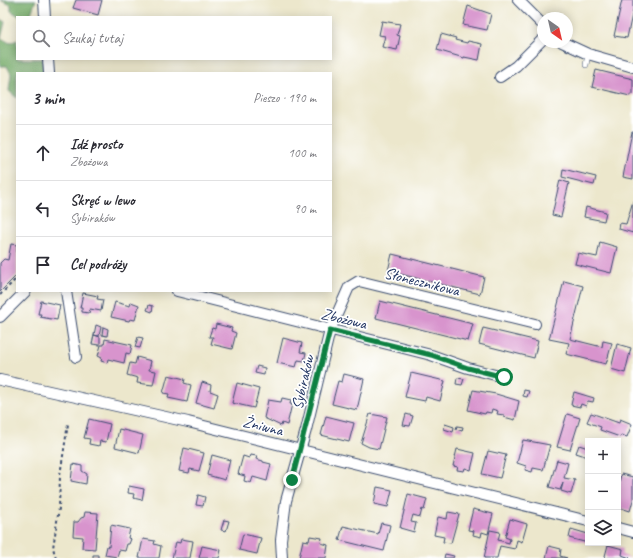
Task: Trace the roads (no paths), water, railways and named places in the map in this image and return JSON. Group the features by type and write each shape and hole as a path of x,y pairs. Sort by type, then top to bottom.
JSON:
{"street":[{"path":"44,0 45,16"},
{"path":"518,0 537,19"},
{"path":"500,77 516,66 537,45"},
{"path":"573,47 588,54 633,68"},
{"path":"48,60 49,72"},
{"name":"Słonecznikowa","path":"330,330 349,287 359,281 536,324"},
{"path":"0,317 25,292"},
{"path":"66,292 76,357"},
{"name":"Zbożowa","path":"181,292 431,355 468,368 504,377"},
{"name":"Sybiraków","path":"282,558 282,520 330,330"},
{"name":"Żniwna","path":"0,380 85,398 301,449 585,520"},
{"path":"621,529 633,532"}],"lane":[{"path":"586,65 588,54"}]}
